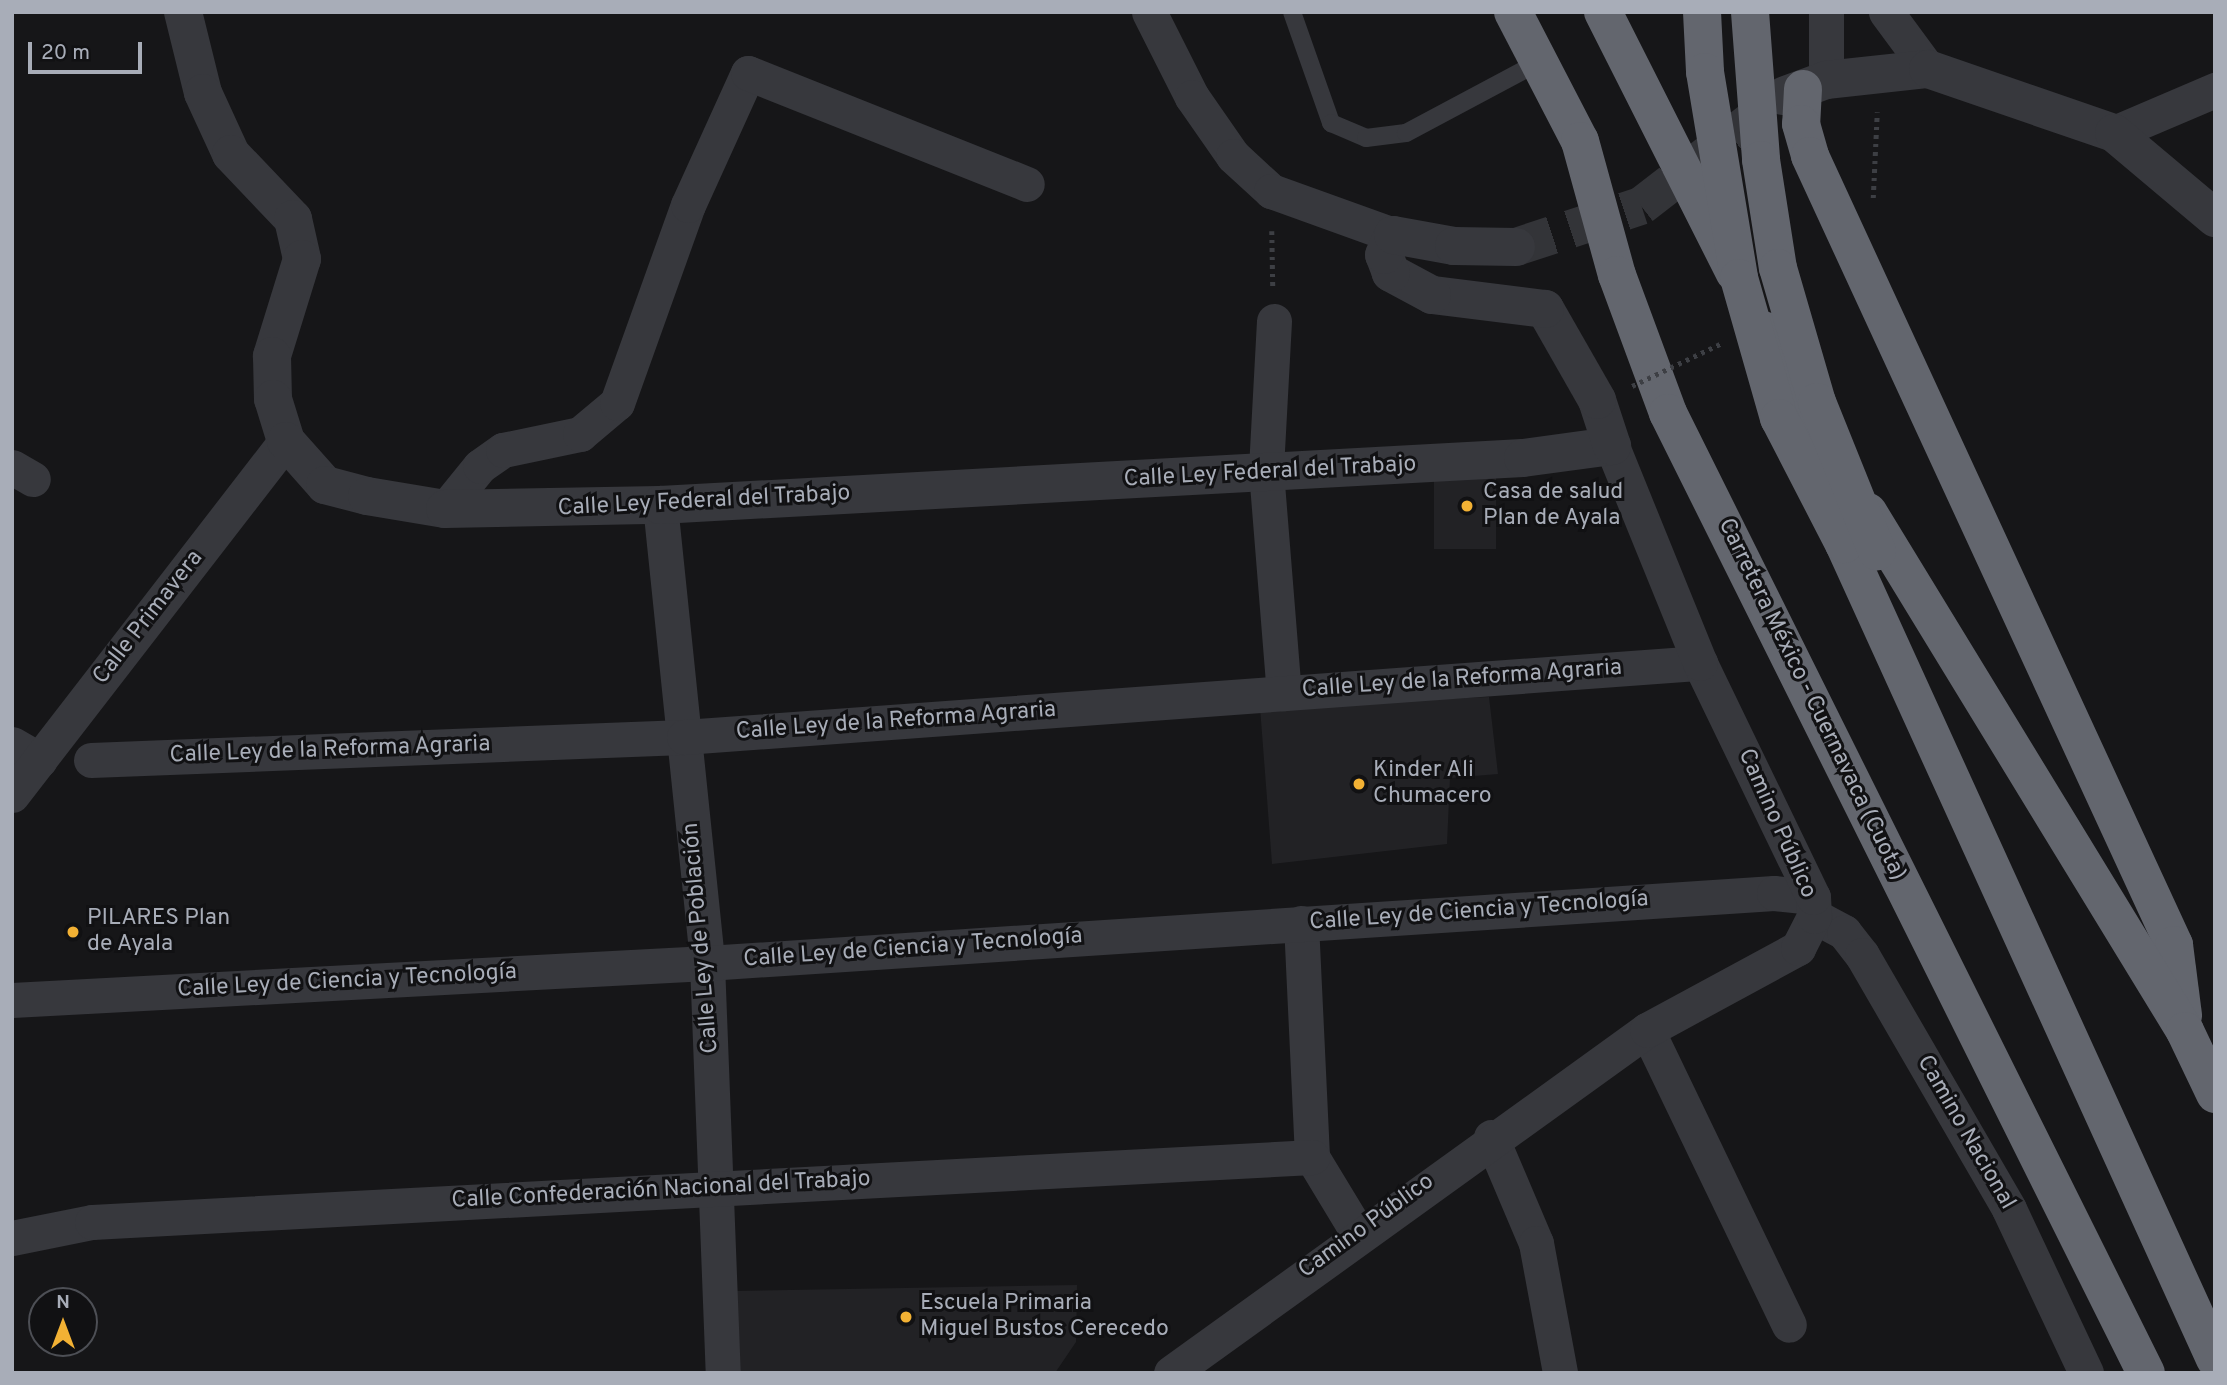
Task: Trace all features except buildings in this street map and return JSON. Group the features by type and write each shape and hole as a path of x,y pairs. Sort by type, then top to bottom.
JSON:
{"highway":[{"name":"Carretera México - Cuernavaca (Cuota)","path":"1513,12 1580,141 1617,275 1668,413 2146,1373"},
{"path":"1603,12 1796,394 2185,1031 2215,1094"},
{"path":"1702,12 1705,72 1739,278 1779,418 1987,851 2215,1359"},
{"path":"1750,12 1760,160 1778,268 1817,402 2066,991 2215,1321"},
{"path":"1804,88 1801,124 1819,177 2174,945 2185,1031"}],"street":[{"name":"Calle Ley Federal del Trabajo","path":"183,12 203,93 231,154 293,219 302,259 272,356 273,399 286,440 325,485 445,509 660,505 1523,458 1612,446"},
{"path":"1149,12 1192,97 1233,156 1270,191 1393,234 1454,246 1516,247"},
{"path":"1826,12 1804,88 1928,69 2114,133 2215,218"},
{"path":"1886,12 1928,69"},
{"path":"445,509 480,466 503,450 580,433 617,403 688,205 748,73 1027,184"},
{"path":"2114,133 2215,90"},
{"name":"Camino Público","path":"1171,1373 1492,1137 1647,1030 1798,948 1814,907 1700,663 1612,446 1597,400 1545,309 1432,295 1391,273 1384,255 1393,234"},
{"path":"1274,321 1266,471 1284,693"},
{"name":"Calle Primavera","path":"12,795 26,752 286,440"},
{"name":"Calle Ley de Población","path":"660,505 707,963 718,1188 723,1373"},
{"name":"Calle Ley de la Reforma Agraria","path":"91,760 684,737 1700,663"},
{"name":"Calle Ley de Ciencia y Tecnología","path":"12,1000 707,963 1774,893 1814,907"},
{"name":"Camino Nacional","path":"1814,907 1844,932 1862,955 2008,1209 2086,1373"},
{"path":"1301,923 1311,1157 1359,1233"},
{"path":"1647,1030 1789,1325"},
{"path":"1492,1137 1536,1243 1560,1373"},
{"name":"Calle Confederación Nacional del Trabajo","path":"12,1238 92,1222 1311,1157"}],"lane":[{"path":"1292,12 1331,123 1366,138 1406,133 1539,62"}],"path":[{"path":"1270,191 1274,321"}],"shaded area":[{"name":"Casa de salud Plan de Ayala","path":"1434,465 1496,465 1496,549 1434,549"},
{"name":"Kinder Ali Chumacero","path":"1489,697 1498,774 1450,778 1447,844 1272,864 1260,707"},
{"name":"Escuela Primaria Miguel Bustos Cerecedo","path":"1077,1285 1076,1342 1055,1373 738,1373 735,1291"}],"tunnel":[{"path":"1516,247 1641,206 1782,97"}],"place":[{"name":"Casa de salud Plan de Ayala","path":"1467,506"},
{"name":"Kinder Ali Chumacero","path":"1359,784"},
{"name":"PILARES Plan de Ayala","path":"73,932"},
{"name":"Escuela Primaria Miguel Bustos Cerecedo","path":"906,1317"}]}
